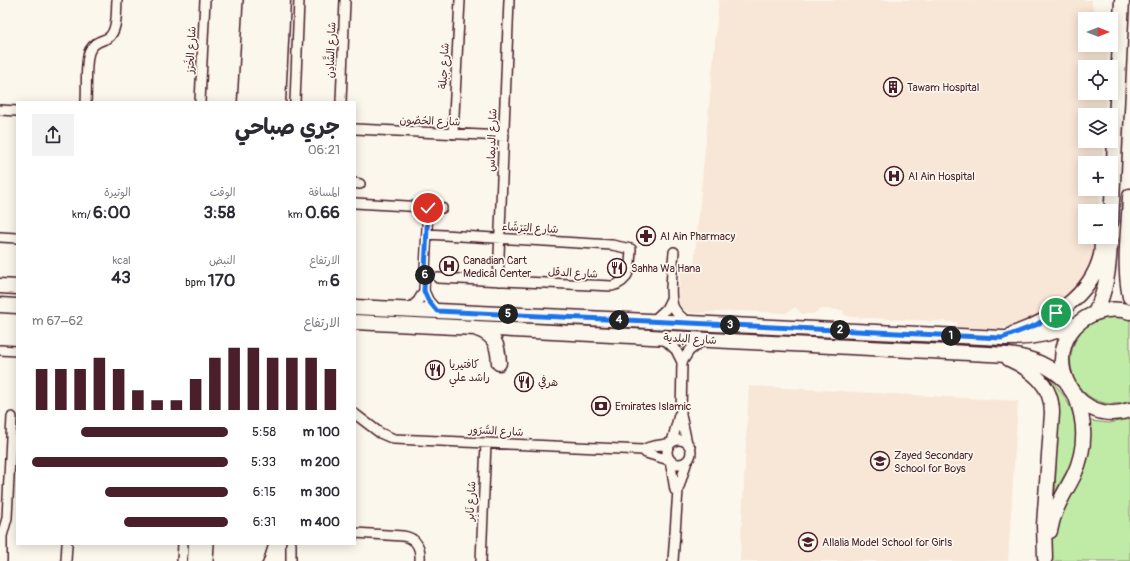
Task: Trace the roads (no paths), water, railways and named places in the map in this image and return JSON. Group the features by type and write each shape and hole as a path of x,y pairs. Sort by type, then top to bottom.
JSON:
{"highway":[{"path":"256,101 262,0"},
{"path":"267,101 273,0"},
{"path":"232,561 233,545"},
{"path":"244,561 245,545"}],"main road":[{"path":"245,101 251,0"},
{"path":"278,101 282,0"},
{"path":"1112,204 1122,0"},
{"path":"1112,60 1119,44"},
{"path":"1130,196 1127,271 1130,297"},
{"path":"1002,338 1036,325 1047,319 1080,294 1092,277 1101,254 1102,244"},
{"path":"1095,313 1103,295 1108,276 1110,244"},
{"path":"0,286 16,287"},
{"path":"0,305 16,306"},
{"name":"شارع البلدية","path":"356,307 1002,338 1036,336 1058,331 1079,323"},
{"path":"1130,312 1105,310 1095,313 1079,323 1072,330 1063,349 1062,366 1066,382 1076,397 1083,403 1099,411 1117,413 1130,410"},
{"name":"شارع البلدية","path":"356,322 995,354 1017,356 1035,361 1052,369 1066,382"},
{"path":"475,328 485,332 494,340 497,345 499,363"},
{"path":"995,354 1019,364 1033,374 1045,386 1051,402 1052,413 1044,526 1045,559"},
{"path":"1045,559 1055,510 1073,475 1083,447 1083,422 1076,397"},
{"path":"221,561 222,545"},
{"path":"254,561 255,545"}],"street":[{"path":"86,101 89,52 96,43 113,33 117,0"},
{"name":"شارع الخَرَز","path":"200,101 205,0"},
{"path":"295,101 299,0"},
{"name":"شارع الشَّادِن","path":"341,101 345,0"},
{"name":"شارع جبلة","path":"453,134 460,0"},
{"name":"شارع الديماس","path":"498,281 509,0"},
{"path":"0,110 16,111"},
{"name":"شارع الحُصُون","path":"356,129 504,136"},
{"path":"356,204 442,208"},
{"path":"428,208 424,291 428,300 437,311"},
{"name":"شارع البَرْشَاء","path":"427,234 612,245 631,249"},
{"path":"0,237 16,238"},
{"name":"شارع الدقل","path":"438,278 612,286 623,282 628,276 631,249"},
{"path":"653,321 666,309 671,299 674,252"},
{"path":"410,310 424,291"},
{"path":"671,299 678,314 690,323"},
{"path":"662,338 676,350 682,362"},
{"path":"673,561 676,500 680,480 691,453 682,425 682,362 694,346 705,340"},
{"path":"0,350 16,351"},
{"path":"676,500 674,480 666,451 671,443 681,406"},
{"name":"شارع السُّرُور","path":"356,415 380,433 394,439 643,450 647,447 661,446 671,443"},
{"path":"2,561 2,536 7,523 4,480 12,418"},
{"path":"671,443 679,440 687,443"},
{"name":"شارع نَابِر","path":"481,561 486,443"},
{"name":"شارع السُّرُور","path":"643,450 646,453 669,460"},
{"path":"669,460 678,464 687,462"},
{"path":"356,534 403,536 410,538 418,546 420,561"},
{"path":"66,561 67,545"},
{"path":"182,561 183,545"},
{"path":"258,561 263,545"},
{"path":"290,561 292,545"}],"place":[{"name":"Tawam Hospital","path":"893,87"},
{"name":"Al Ain Hospital","path":"894,176"},
{"name":"Al Ain Pharmacy","path":"646,236"},
{"name":"Canadian Cart Medical Center","path":"449,266"},
{"name":"Sahha Wa Hana","path":"617,268"},
{"name":"كافتيريا راشد علي","path":"435,370"},
{"name":"هرفي","path":"524,382"},
{"name":"Emirates Islamic","path":"601,406"},
{"name":"Zayed Secondary School for Boys","path":"880,461"},
{"name":"Allalia Model School for Girls","path":"808,542"}]}
